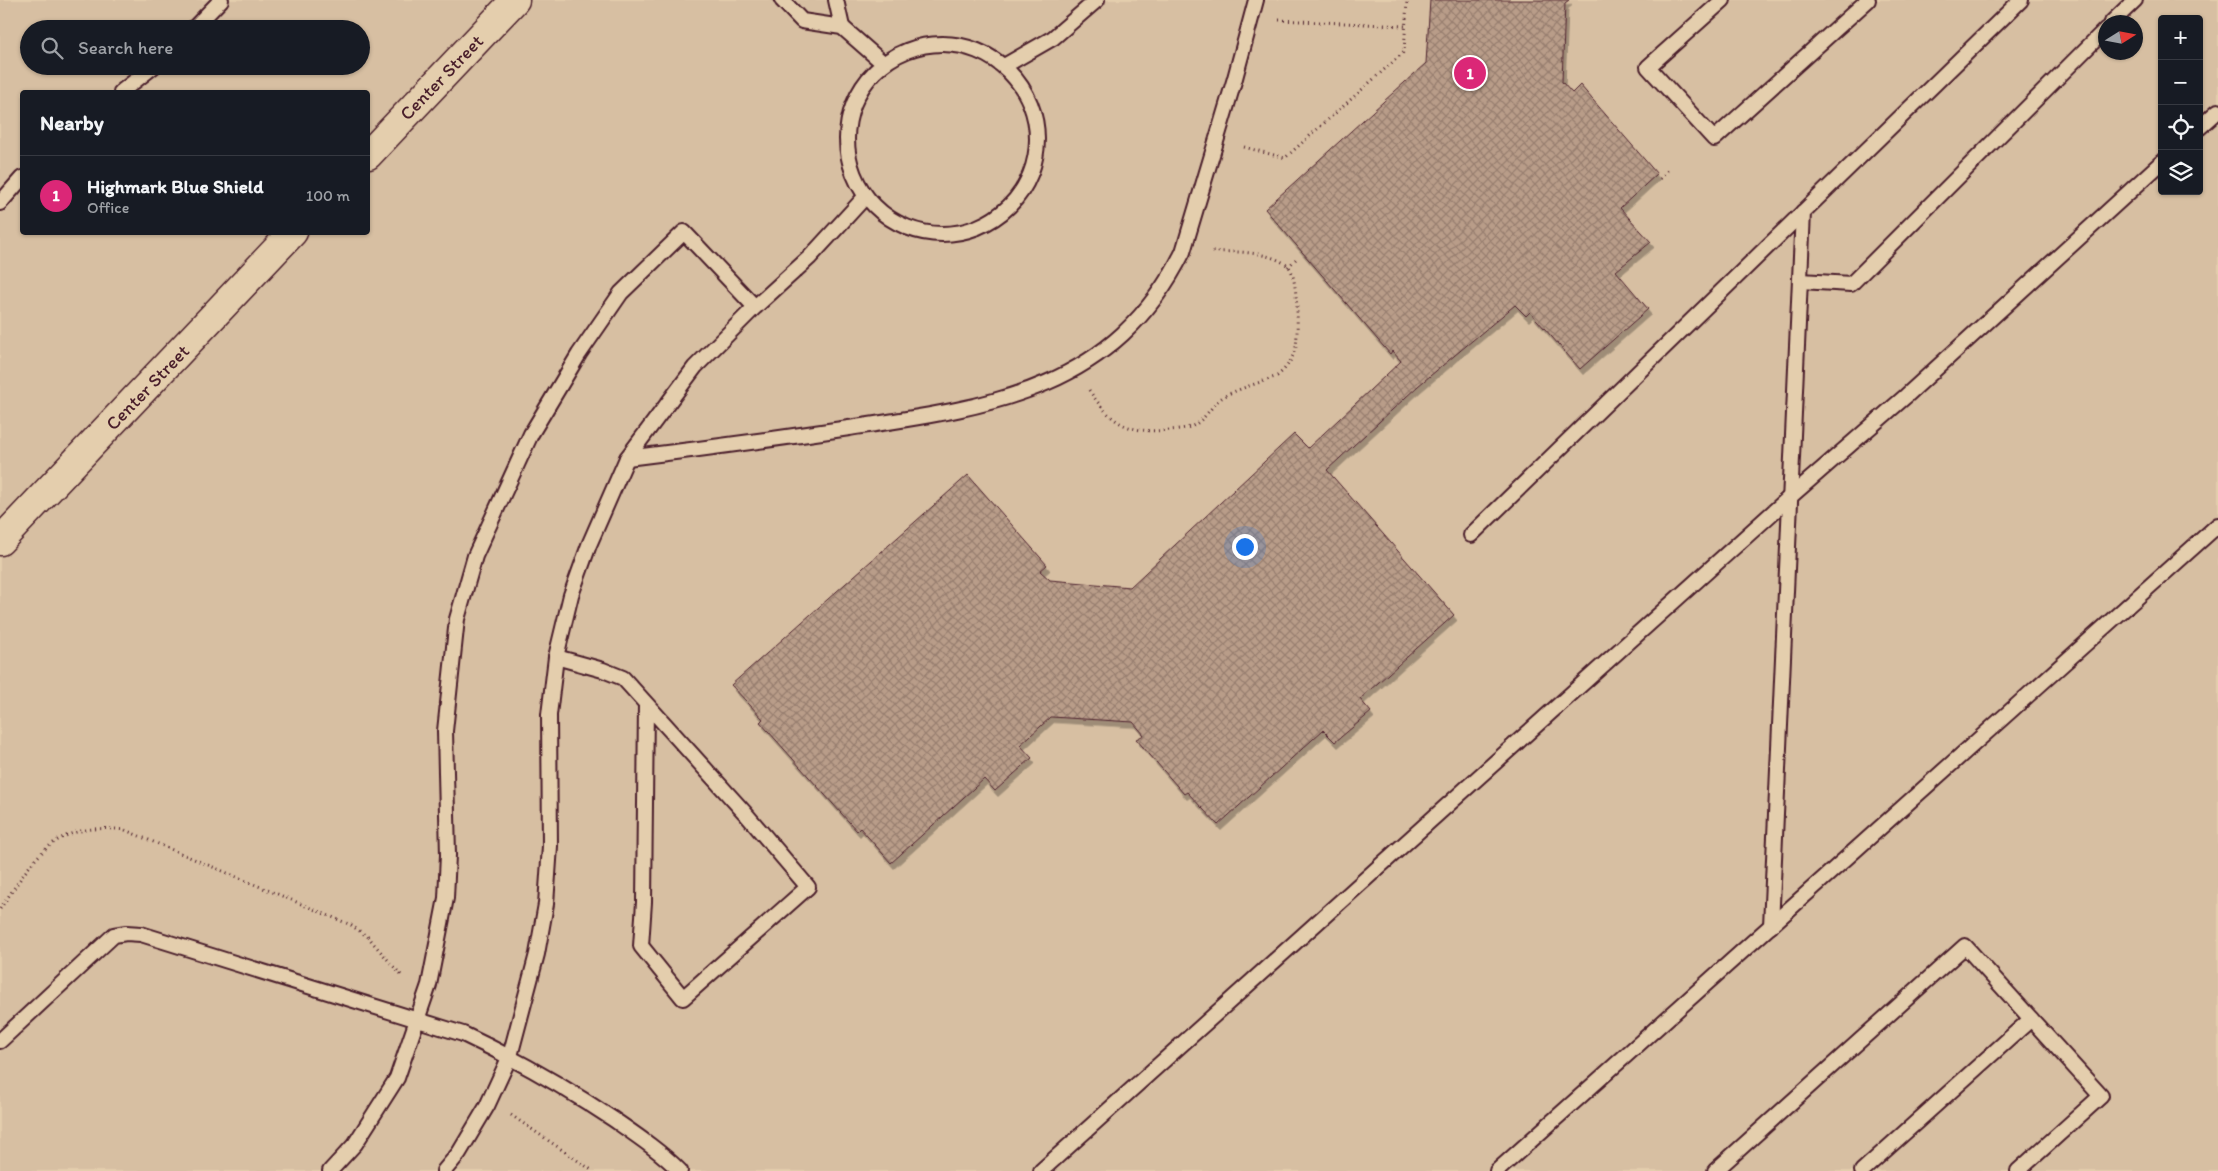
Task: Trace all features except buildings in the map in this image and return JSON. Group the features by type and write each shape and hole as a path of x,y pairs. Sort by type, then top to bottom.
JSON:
{"main road":[{"name":"Center Street","path":"370,153 515,0"},
{"name":"Center Street","path":"0,541 291,235"}],"lane":[{"path":"202,20 221,0"},
{"path":"782,0 802,21 842,26 883,63"},
{"path":"836,0 842,26"},
{"path":"1004,66 1053,38 1097,0"},
{"path":"627,458 771,441 918,418 1024,393 1079,367 1110,346 1132,327 1152,305 1170,279 1183,252 1236,78 1256,0"},
{"path":"1724,0 1648,67 1714,139 1868,0"},
{"path":"1471,535 2021,0"},
{"path":"2119,15 2134,0"},
{"path":"1801,281 1851,284 2098,37"},
{"path":"931,44 957,44 982,52 1004,66 1024,91 1036,121 1036,153 1027,184 1008,210 980,228 949,235 925,234 917,233 888,219 865,197 852,175 846,151 846,126 853,102 883,63 906,50 931,44"},
{"path":"124,90 143,75"},
{"path":"2203,124 2218,111"},
{"path":"1041,1171 1791,496 1906,396 2158,166"},
{"path":"0,203 20,180"},
{"path":"444,1171 459,1153 487,1106 510,1056 537,954 546,904 550,846 549,715 556,658 571,596 589,545 627,458 695,367 755,307 810,257 865,197"},
{"path":"1771,926 1804,212"},
{"path":"330,1171 355,1144 398,1078 429,985 446,898 448,846 445,731 457,618 476,556 531,434 579,354 621,293 684,232 755,307"},
{"path":"1497,1171 2218,525"},
{"path":"556,658 603,670 623,678 745,813 808,887 683,998 641,946 644,902 646,705"},
{"path":"0,1041 114,935 126,933 141,934 463,1034 510,1056 574,1093 627,1129 680,1171"},
{"path":"1715,1171 1965,946 2101,1096 2018,1171"},
{"path":"1862,1171 2031,1019"}],"path":[{"path":"1244,147 1285,158 1404,52 1407,0"},
{"path":"1279,20 1406,26"},
{"path":"1660,179 1670,168"},
{"path":"1090,390 1103,410 1126,427 1162,430 1194,426 1215,403 1224,397 1277,376 1291,361 1296,349 1297,336 1295,284 1293,274 1288,267 1264,256 1247,252 1210,252"},
{"path":"1288,267 1298,257"},
{"path":"0,909 37,859 50,844 64,835 107,828 125,830 351,925 368,937 401,974"},
{"path":"511,1115 593,1171"}],"shaded area":[{"path":"0,0 2218,0 2218,1171 0,1171"}],"place":[{"name":"Highmark Blue Shield","path":"1470,73"}]}
